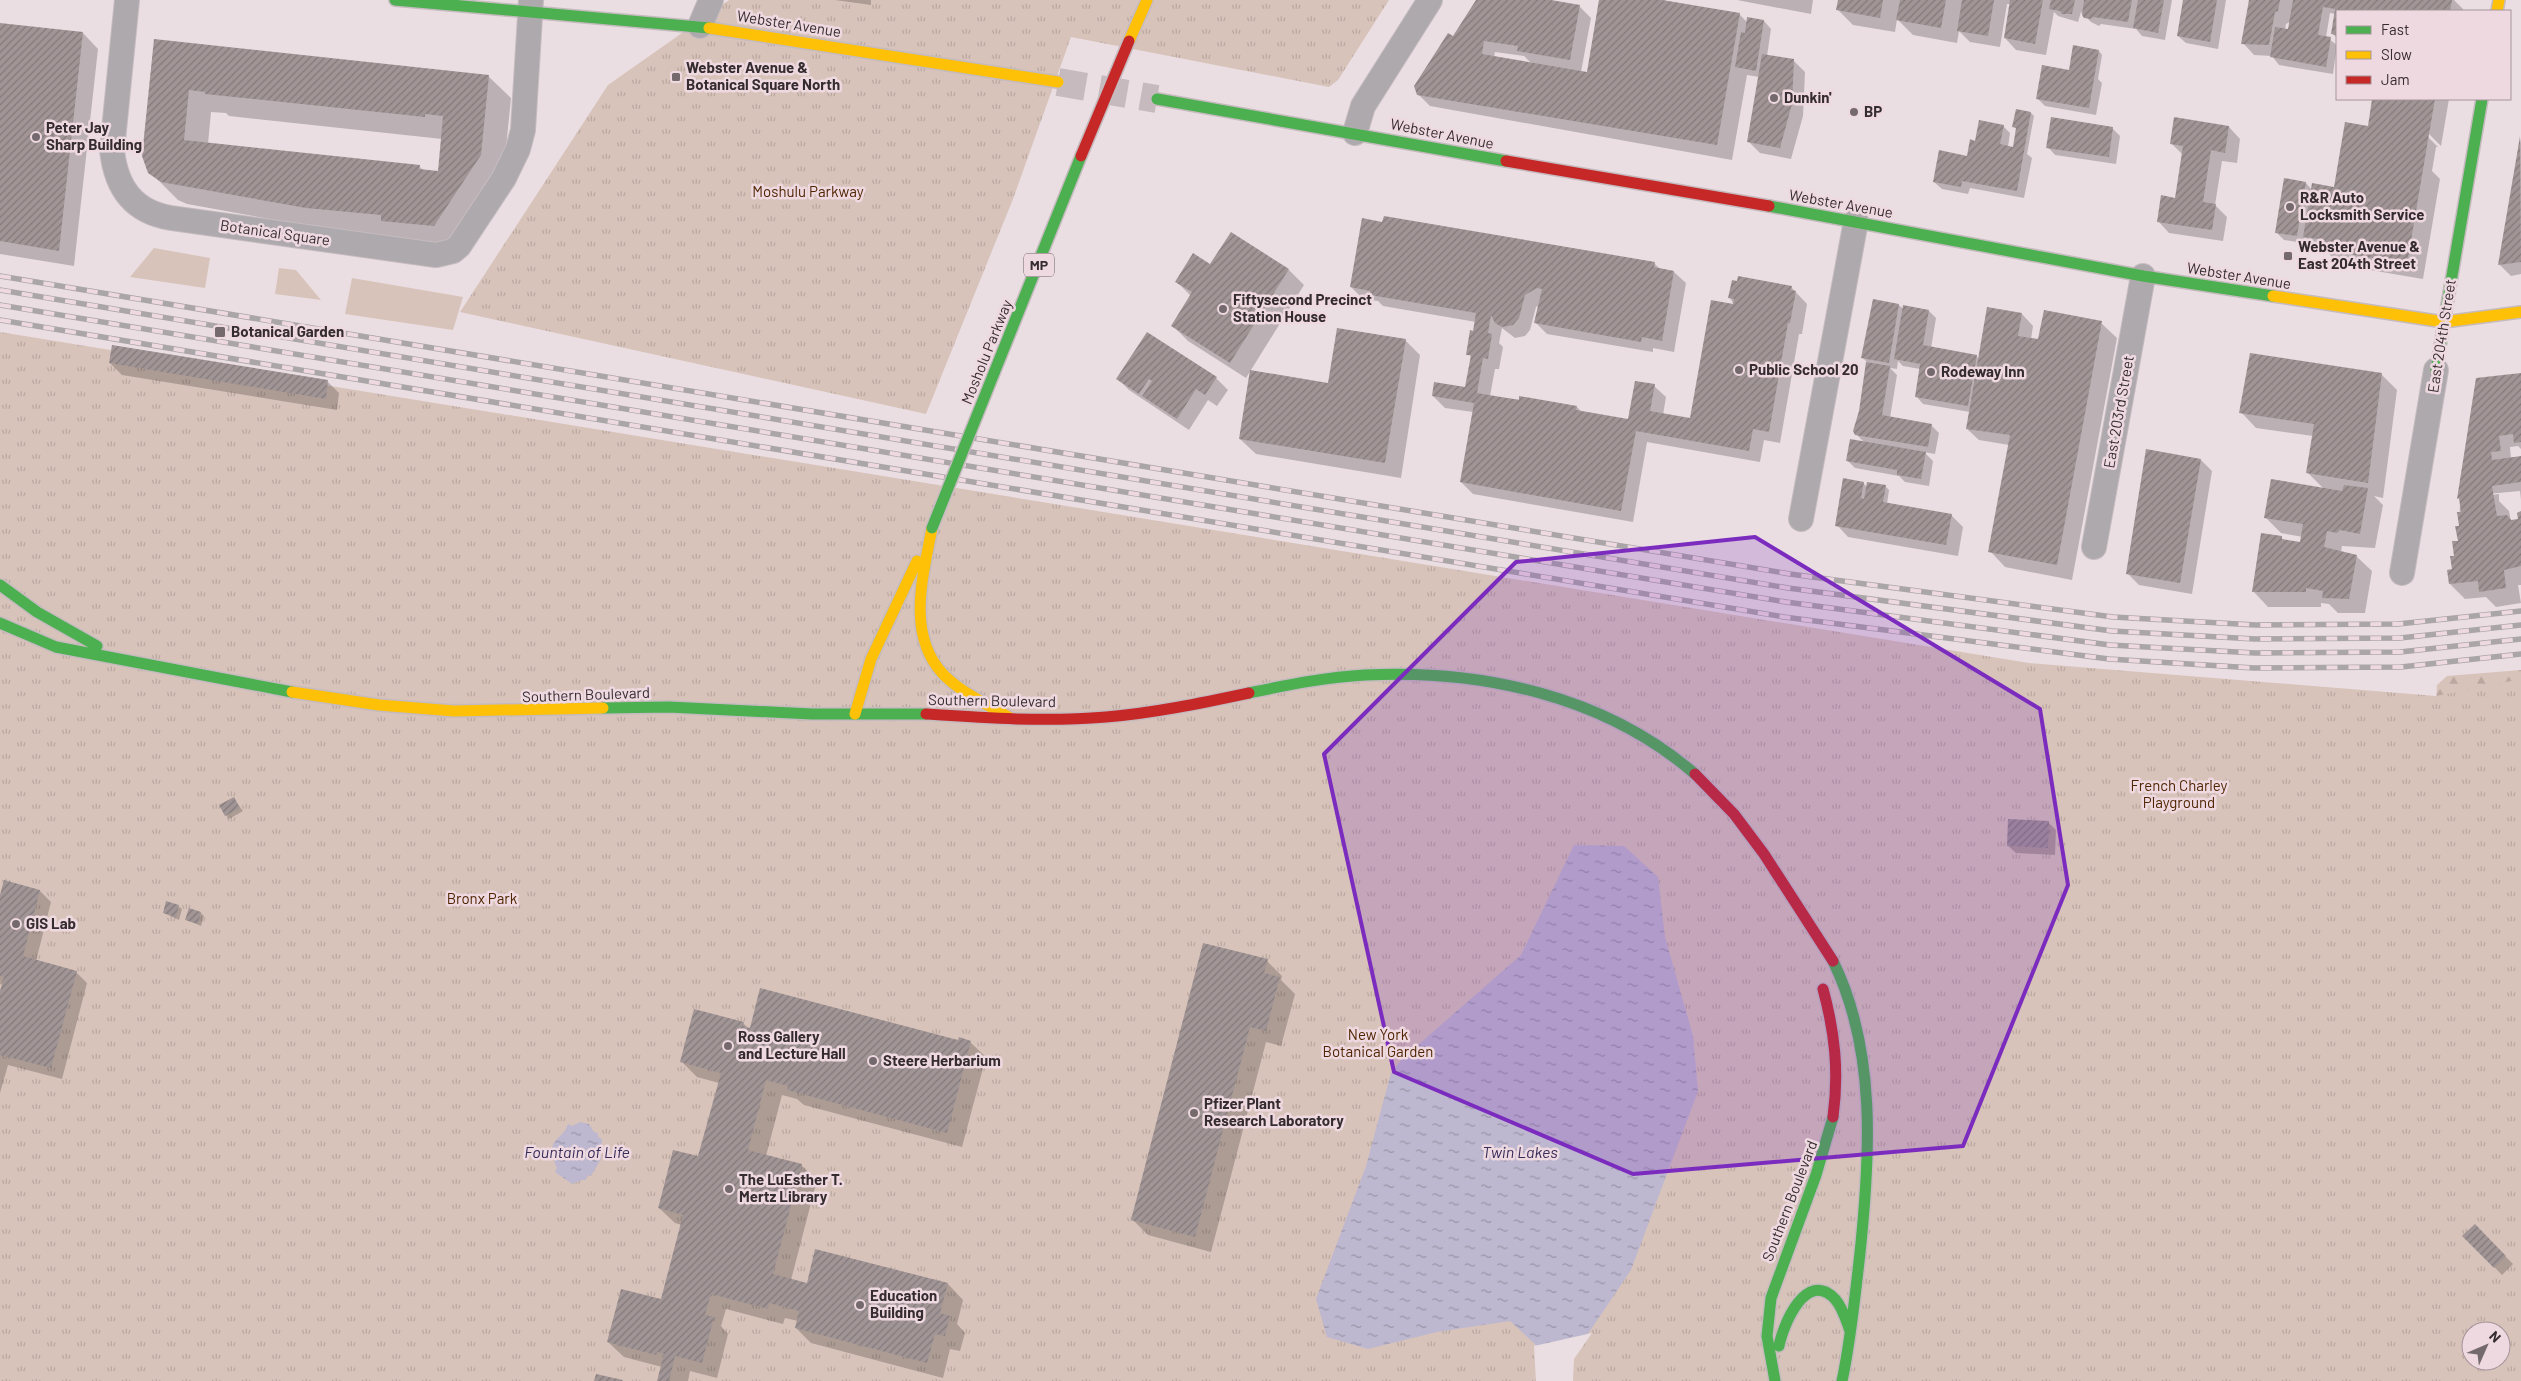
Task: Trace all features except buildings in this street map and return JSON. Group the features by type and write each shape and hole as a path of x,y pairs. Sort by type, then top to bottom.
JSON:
{"main road":[{"name":"Webster Avenue","path":"394,0 530,6 700,26 1058,82"},
{"name":"Mosholu Parkway","path":"855,714 871,659 932,528 1081,156 1128,41 1147,0"},
{"name":"Webster Avenue","path":"1157,98 1515,163 1856,221 2143,276 2444,322 2521,312"},
{"name":"East 204th Street","path":"2436,370 2482,100"},
{"path":"932,528 920,594 922,628 930,656 943,674 952,682 1014,720"},
{"name":"Southern Boulevard","path":"0,585 53,622 118,657"},
{"name":"Southern Boulevard","path":"0,623 56,647 118,657 293,694 357,703 427,709 513,712 644,707 816,714 894,713 1014,720 1158,711 1318,679 1357,674 1435,676 1526,690 1596,712 1624,724 1666,750 1703,782 1734,814 1788,889 1834,964 1854,1024 1864,1071 1868,1139 1866,1182 1850,1331 1842,1381"},
{"name":"Southern Boulevard","path":"1788,889 1807,943"},
{"name":"Southern Boulevard","path":"1775,1381 1767,1336 1773,1294 1824,1158 1836,1103 1838,1044 1835,1024 1819,978"},
{"path":"1775,1381 1782,1327 1789,1310 1812,1293 1828,1294 1840,1306 1850,1331"}],"street":[{"name":"Botanical Square","path":"127,0 112,139 116,174 128,195 145,211 157,216 436,254 453,251 466,237 504,178 518,149 523,130 530,6"},
{"path":"700,26 711,0"},
{"path":"1355,133 1363,106 1430,0"},
{"path":"1801,519 1856,221"},
{"name":"East 203rd Street","path":"2094,547 2143,276"},
{"name":"East 204th Street","path":"2402,573 2436,370"}],"highlighted area":[{"path":"1755,537 2040,709 2068,885 1963,1146 1633,1174 1394,1072 1324,754 1516,562"}],"green space":[{"name":"Moshulu Parkway","path":"729,0 1389,0 1338,80 1329,87 1071,37 1013,199 926,414 460,312 608,85"},
{"path":"154,248 210,258 205,288 130,277"},
{"path":"279,268 296,270 321,300 275,294"},
{"path":"352,278 463,297 453,330 345,314"},
{"name":"Bronx Park","path":"0,332 2029,663 2436,696 2521,679 2521,1381 0,1381"},
{"path":"2521,670 2521,748 2435,716 2437,685 2447,676"}],"water":[{"name":"Twin Lakes","path":"1574,845 1624,846 1658,877 1665,937 1693,1036 1698,1091 1631,1270 1571,1359 1538,1381 1537,1346 1510,1321 1437,1332 1368,1349 1327,1337 1316,1299 1366,1166 1391,1073 1402,1059 1521,955"},
{"name":"Fountain of Life","path":"580,1122 589,1124 594,1132 598,1133 598,1137 602,1139 601,1159 591,1176 588,1175 586,1180 572,1184 555,1172 557,1168 552,1151 555,1142 568,1124 572,1126"}],"pier":[{"path":"1592,1333 1574,1359 1573,1381 1536,1381 1534,1346"}],"tunnel":[{"path":"1058,82 1157,99"}],"railway":[{"path":"0,276 1790,574 2113,617 2256,625 2398,624 2521,611"},
{"path":"0,290 1788,588 2112,631 2255,639 2400,638 2521,625"},
{"path":"0,305 1786,602 2110,645 2255,653 2400,652 2521,639"},
{"path":"0,320 1784,617 2109,659 2254,668 2401,667 2521,654"}],"traffic: fast":[{"path":"395,0 709,28"},
{"path":"1157,99 1506,161"},
{"path":"2436,370 2482,100"},
{"path":"994,373 1081,156"},
{"path":"1769,206 2143,276 2273,296"},
{"path":"932,528 994,373"},
{"path":"0,585 37,612 97,646"},
{"path":"0,623 56,647 292,692"},
{"path":"1249,693 1321,679 1365,675 1409,674 1497,683 1540,693 1582,707 1622,725 1660,747 1695,774"},
{"path":"603,708 669,707 812,714 926,714"},
{"path":"1833,961 1847,995 1857,1031 1864,1068 1867,1105 1864,1217 1848,1349 1842,1381"},
{"path":"1775,1381 1767,1336 1771,1298 1816,1175 1833,1117"},
{"path":"1779,1346 1785,1326 1798,1303 1806,1295 1815,1291 1824,1292 1835,1299 1842,1310 1850,1331"}],"traffic: slow":[{"path":"1129,41 1147,0"},
{"path":"2497,10 2499,0"},
{"path":"709,28 1058,82"},
{"path":"2273,296 2444,322 2521,312"},
{"path":"932,528 920,604 924,641 932,658 950,681 966,693 1010,718"},
{"path":"855,714 871,659 917,561"},
{"path":"292,692 379,705 454,711 603,708"}],"traffic: jam":[{"path":"1081,156 1129,41"},
{"path":"1506,161 1769,206"},
{"path":"926,714 1038,719 1106,717 1196,704 1249,693"},
{"path":"1695,774 1734,814 1764,854 1833,961"},
{"path":"1823,989 1835,1053 1836,1084 1833,1117"}],"place":[{"name":"Webster Avenue & Botanical Square North","path":"676,77"},
{"name":"Dunkin'","path":"1774,98"},
{"name":"BP","path":"1854,112"},
{"name":"Peter Jay Sharp Building","path":"36,137"},
{"name":"R&R Auto Locksmith Service","path":"2290,207"},
{"name":"Webster Avenue & East 204th Street","path":"2288,256"},
{"name":"Fiftysecond Precinct Station House","path":"1223,309"},
{"name":"Botanical Garden","path":"220,332"},
{"name":"Public School 20","path":"1739,370"},
{"name":"Rodeway Inn","path":"1931,372"},
{"name":"GIS Lab","path":"16,924"},
{"name":"Ross Gallery and Lecture Hall","path":"728,1046"},
{"name":"Steere Herbarium","path":"873,1061"},
{"name":"Pfizer Plant Research Laboratory","path":"1194,1113"},
{"name":"The LuEsther T. Mertz Library","path":"729,1189"},
{"name":"Education Building","path":"860,1305"}],"park label":[{"name":"French Charley Playground","path":"2179,794"},
{"name":"New York Botanical Garden","path":"1378,1044"}]}
